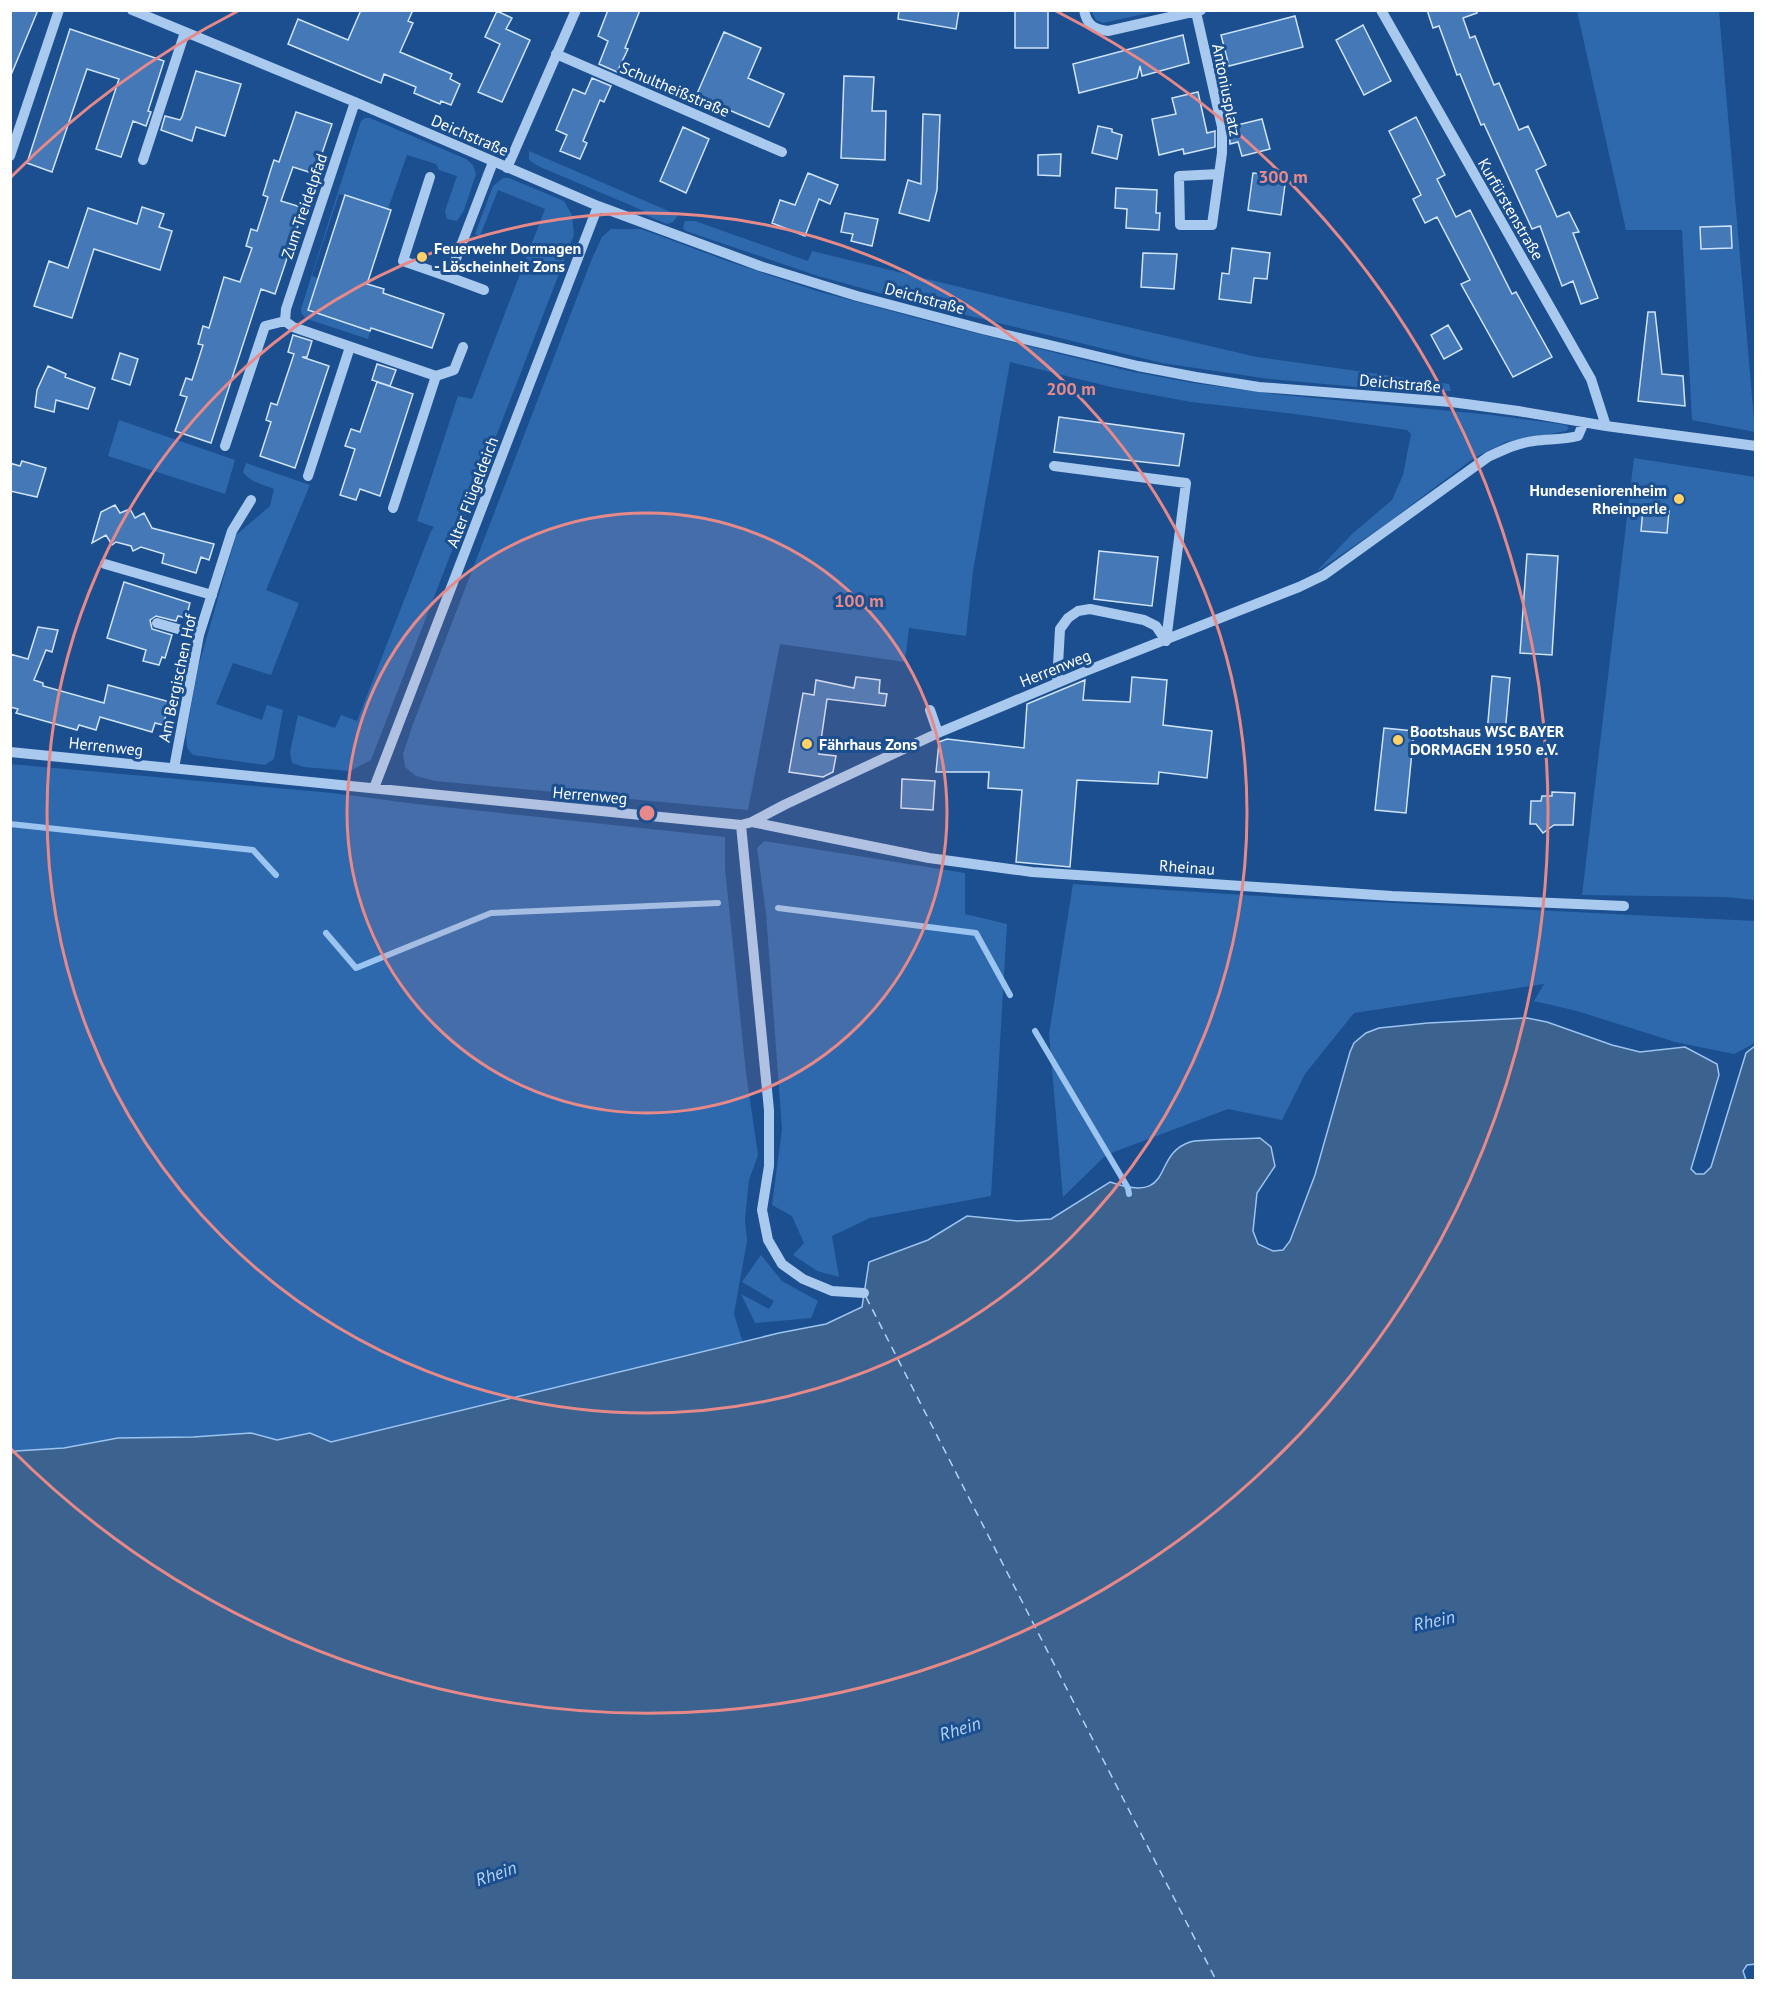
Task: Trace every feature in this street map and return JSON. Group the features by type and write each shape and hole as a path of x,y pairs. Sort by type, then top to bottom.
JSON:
{"street":[{"path":"10,156 59,10"},
{"name":"Deichstraße","path":"132,10 150,14 185,32 598,206 760,266 856,296 1138,366 1259,387 1451,402 1755,446"},
{"path":"507,168 576,10"},
{"path":"1084,10 1088,23 1095,30 1108,31 1198,11"},
{"name":"Kurfürstenstraße","path":"1381,10 1592,379 1606,426"},
{"name":"Antoniusplatz","path":"1198,11 1222,126 1222,153 1220,174 1212,225 1180,225 1179,176 1220,174"},
{"path":"143,160 185,32"},
{"name":"Schultheißstraße","path":"556,54 782,152"},
{"name":"Zum Treidelpfad","path":"285,321 286,309 355,102"},
{"path":"449,277 493,162"},
{"path":"430,177 402,261 484,290"},
{"name":"Alter Flügeldeich","path":"374,788 598,206"},
{"path":"225,446 266,326 285,321 293,327 436,376 454,370 463,347"},
{"path":"308,476 350,347"},
{"path":"393,508 436,376"},
{"name":"Herrenweg","path":"10,752 746,824 938,733 1057,682 1299,587 1324,575 1488,457 1522,443 1563,440 1578,436 1584,422"},
{"path":"1054,466 1186,483 1166,640"},
{"name":"Am Bergischen Hof","path":"174,768 199,635 232,531 251,500"},
{"name":"Am Bergischen Hof","path":"105,564 212,595"},
{"path":"1057,682 1060,629 1068,618 1078,611 1090,609 1144,620 1156,626 1166,640"},
{"path":"157,623 199,635"},
{"path":"930,710 938,733"},
{"path":"746,824 769,1110 769,1166 762,1210 768,1239 782,1264 803,1280 832,1291 864,1293"},
{"name":"Rheinau","path":"746,824 929,858 1032,872 1392,896 1624,906"}],"shaded area":[{"path":"1091,10 1158,11 1103,23 1096,20"},
{"path":"1577,11 1719,11 1755,432 1692,420 1682,230 1626,230"},
{"path":"370,118 466,159 473,165 476,174 464,210 457,221 447,219 445,211 457,176 439,170 436,164 407,155 388,209 339,194 312,276 318,278 308,310 370,331 368,339 307,319 301,309 361,121"},
{"path":"529,151 678,215 673,222 667,224 643,214 644,211 538,166 529,160"},
{"path":"503,178 509,178 564,201 572,215 574,235 371,760 350,771 304,767 292,763 290,752 298,715 335,728 341,715 357,721 434,527 417,521 458,396 472,399 545,209 498,190 480,236 475,234 493,186"},
{"path":"685,221 695,221 808,261 812,251 1257,357 1449,384 1451,391 1400,391 1269,379 1162,363 908,301 818,276 686,231 683,228"},
{"path":"611,229 641,229 817,291 1129,371 1273,394 1492,415 1566,425 1569,428 1566,431 1506,442 1474,458 1386,524 1316,572 1352,534 1392,500 1403,475 1411,434 1407,430 1191,402 1111,387 1010,362 973,571 966,636 909,628 905,662 780,644 748,810 435,781 416,776 405,767 403,754 413,724 591,261 602,237"},
{"path":"119,420 235,460 225,494 108,456"},
{"path":"1634,458 1755,477 1755,900 1725,897 1582,895"},
{"path":"246,463 310,485 266,590 299,603 271,675 233,663 216,704 262,720 267,705 283,710 274,759 265,765 193,755 187,748 186,735 198,668 236,535 270,506 274,489 246,476 243,472"},
{"path":"10,764 333,793 725,837 725,868 746,1073 758,1155 749,1180 745,1219 747,1241 734,1314 743,1343 332,1442 311,1433 278,1440 252,1433 11,1453"},
{"path":"764,841 965,873 965,914 1007,924 991,1196 870,1218 832,1236 839,1277 817,1271 793,1255 804,1243 792,1216 772,1205 782,1129 766,913 757,848"},
{"path":"1073,884 1293,898 1755,921 1755,1043 1734,1054 1675,1042 1577,1011 1534,1001 1544,984 1354,1013 1305,1074 1282,1120 1228,1109 1106,1155 1063,1197 1049,1034"},
{"path":"761,1255 782,1281 818,1301 811,1318 755,1323 741,1294 769,1309 774,1301 742,1282"}],"water":[{"name":"Rhein","path":"1527,1018 1547,1022 1612,1045 1640,1052 1685,1047 1717,1064 1719,1075 1691,1169 1696,1174 1704,1174 1711,1167 1746,1053 1755,1046 1756,1964 1747,1965 1743,1971 1746,1980 11,1980 11,1453 64,1448 118,1438 193,1437 251,1433 277,1440 310,1433 331,1442 779,1333 826,1324 862,1307 869,1262 928,1240 967,1216 1018,1221 1051,1219 1110,1182 1131,1187 1145,1187 1154,1183 1160,1176 1170,1157 1178,1148 1195,1141 1260,1138 1271,1147 1275,1166 1257,1193 1253,1231 1258,1244 1273,1251 1283,1250 1290,1241 1315,1175 1354,1043 1366,1033 1379,1028"}],"building":[{"path":"10,10 38,10 11,75 10,75"},
{"path":"361,10 413,10 408,21 413,23 400,52 452,74 450,79 460,84 451,105 441,101 440,104 414,93 416,87 384,74 381,83 288,44 298,19 348,40"},
{"path":"608,10 640,10 625,48 628,49 617,72 599,64 608,41 598,36"},
{"path":"899,10 959,10 956,29 898,19"},
{"path":"1015,10 1048,10 1048,48 1015,48"},
{"path":"1427,10 1477,10 1477,13 1463,18 1470,38 1475,36 1494,85 1499,83 1519,130 1528,126 1546,165 1536,170 1557,217 1569,212 1579,232 1573,233 1598,298 1581,304 1573,281 1562,286 1540,226 1532,229 1484,124 1481,125 1460,74 1457,75 1439,26 1433,28"},
{"path":"497,11 512,18 506,29 530,40 502,102 478,92 500,44 485,37"},
{"path":"1295,16 1303,47 1229,66 1221,35"},
{"path":"1363,25 1391,81 1364,95 1336,40"},
{"path":"70,29 164,61 148,111 151,112 146,126 133,121 121,157 96,149 119,79 87,69 52,172 27,163"},
{"path":"724,32 761,48 748,78 784,94 769,127 696,96"},
{"path":"1183,35 1189,63 1142,76 1140,66 1137,78 1079,93 1073,64"},
{"path":"196,71 241,84 225,136 196,127 192,141 161,130 165,116 180,120 182,117"},
{"path":"844,76 874,77 872,111 886,111 885,160 841,158"},
{"path":"592,78 611,86 604,102 600,100 583,141 587,143 580,159 560,151 567,135 556,130 573,89 585,94"},
{"path":"1198,92 1207,133 1215,131 1215,147 1184,154 1183,149 1159,155 1152,119 1176,114 1172,98"},
{"path":"296,112 332,124 315,174 293,167 281,201 304,208 275,294 261,289 211,443 175,431 187,397 180,395 186,378 192,380 203,345 198,344 203,326 209,328 224,277 240,282 252,248 246,246 251,229 257,231 268,197 263,195 271,169 274,160 279,162"},
{"path":"923,114 940,115 937,190 929,221 899,213 908,180 921,184"},
{"path":"1416,117 1445,175 1437,179 1456,217 1470,210 1512,294 1516,292 1552,357 1513,377 1461,284 1470,280 1437,217 1425,223 1413,199 1421,195 1389,131"},
{"path":"1262,119 1270,149 1242,156 1238,142 1230,144 1229,127"},
{"path":"1098,126 1112,129 1112,132 1122,135 1117,159 1092,153"},
{"path":"683,127 709,139 686,193 660,181"},
{"path":"1061,154 1060,176 1038,175 1038,155"},
{"path":"808,173 838,185 830,204 819,199 805,236 772,223 780,200 795,205"},
{"path":"1253,173 1286,177 1281,215 1248,210"},
{"path":"1116,188 1157,190 1156,213 1160,213 1159,230 1126,228 1127,209 1115,208"},
{"path":"345,195 391,210 367,284 384,289 383,293 444,314 432,348 371,328 370,331 308,310"},
{"path":"142,207 164,214 159,227 172,231 160,270 94,249 72,318 34,306 49,261 68,268 88,208 137,224"},
{"path":"845,213 878,219 872,246 851,241 853,234 841,232"},
{"path":"1731,226 1732,248 1701,249 1700,227"},
{"path":"1232,248 1270,253 1267,279 1254,278 1251,303 1219,299 1222,273 1229,274"},
{"path":"1143,253 1177,254 1174,289 1141,287"},
{"path":"1648,312 1655,312 1662,374 1683,376 1685,406 1638,401"},
{"path":"1448,325 1462,349 1444,359 1431,335"},
{"path":"293,335 312,341 307,357 302,357 329,366 295,468 260,456 271,422 266,420 271,403 277,405 294,354 288,352"},
{"path":"120,353 138,359 130,385 112,379"},
{"path":"377,364 396,370 390,386 372,380"},
{"path":"48,366 66,374 65,377 95,388 88,409 56,400 54,412 35,407 37,390"},
{"path":"377,382 413,394 380,496 360,489 356,500 340,495 355,449 345,446 351,429 360,432"},
{"path":"1059,417 1184,434 1179,466 1054,452"},
{"path":"22,461 46,468 37,497 10,491 10,463 20,466"},
{"path":"115,505 120,513 130,509 135,518 144,513 152,528 214,544 209,560 201,557 196,573 162,563 164,554 141,547 133,551 131,546 116,542 112,545 106,535 92,543 101,512"},
{"path":"1643,509 1669,511 1667,533 1641,531"},
{"path":"1099,551 1158,557 1152,606 1094,599"},
{"path":"1527,554 1558,556 1552,655 1520,653"},
{"path":"124,582 190,603 186,618 178,616 176,621 156,616 150,620 152,629 172,635 165,658 162,657 159,665 143,661 146,650 107,638"},
{"path":"38,627 58,630 52,652 46,650 34,680 43,683 43,686 104,703 108,685 170,702 163,725 155,723 152,732 100,717 96,730 79,725 77,730 16,713 18,709 10,707 10,654 28,659"},
{"path":"1492,676 1510,678 1505,734 1487,733"},
{"path":"856,677 880,680 879,693 887,694 885,706 827,699 819,754 836,756 833,772 823,777 789,772 803,693 814,695 816,680 854,688"},
{"path":"1132,677 1167,680 1163,725 1212,731 1207,778 1159,772 1158,784 1077,780 1070,867 1016,862 1022,790 988,788 989,772 936,772 939,742 947,739 1024,748 1027,704 1085,680 1083,700 1130,702"},
{"path":"1384,728 1414,731 1406,813 1375,810"},
{"path":"902,779 935,781 933,810 901,808"},
{"path":"1552,792 1575,793 1573,825 1554,825 1543,833 1536,824 1530,824 1531,801 1541,801 1542,796 1552,796"}],"waterway":[{"path":"10,824 253,850 276,875"},
{"path":"326,933 356,968 491,913 718,903"},
{"path":"778,908 976,933 1010,995"},
{"path":"1035,1031 1128,1188 1129,1194"}],"ferry route":[{"path":"866,1297 1216,1980"}],"place":[{"name":"Feuerwehr Dormagen - Löscheinheit Zons","path":"422,257"},
{"name":"Hundeseniorenheim Rheinperle","path":"1679,499"},
{"name":"Bootshaus WSC BAYER DORMAGEN 1950 e.V.","path":"1398,740"},
{"name":"Fährhaus Zons","path":"807,744"}]}
